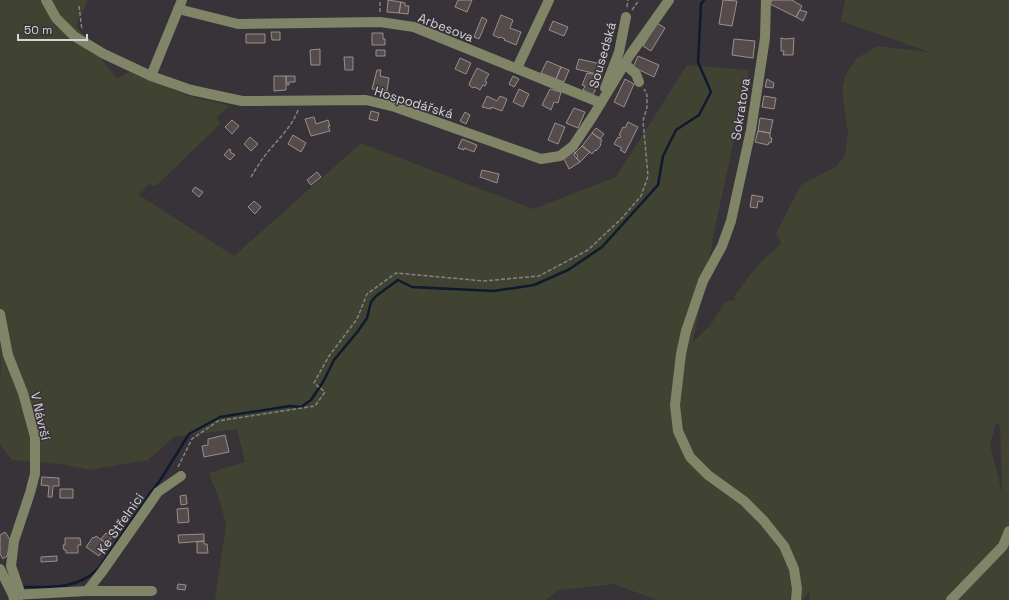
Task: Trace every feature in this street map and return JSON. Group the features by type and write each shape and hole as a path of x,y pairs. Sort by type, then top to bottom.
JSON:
{"street":[{"name":"Hospodářská","path":"46,0 56,18 74,36 104,54 151,76 191,90 242,101 301,102 366,100 395,107 541,159 560,156 573,146 659,12 669,0"},
{"path":"517,68 549,0"},
{"name":"Sokratova","path":"766,0 765,38 752,122 731,221 722,246 703,281 686,331 681,354 675,405 678,431 690,457 708,475 744,501 764,521 784,546 794,569 798,589 796,600"},
{"name":"Arbesova","path":"180,5 238,24 380,22 414,27 602,102"},
{"path":"151,76 180,5"},
{"name":"Sousedská","path":"602,102 606,85 619,52 626,17"},
{"path":"625,64 636,74 639,82"},
{"name":"V Návrší","path":"0,314 8,355 23,393 35,437 35,474 14,541 11,566 16,597"},
{"name":"Ke Střelnici","path":"87,591 158,492 179,471"},
{"path":"951,600 1003,546 1009,530"},
{"path":"0,569 16,597 87,591 152,591"}],"path":[{"path":"380,0 380,22"},
{"path":"626,17 639,0"},
{"path":"79,6 84,42"},
{"path":"179,471 192,439 218,421 315,406 325,392 314,383 329,356 357,319 367,294 396,273 484,281 539,276 588,250 622,218 640,196 648,176 643,121 648,107 647,95 639,82"},
{"path":"251,176 265,155 295,118 301,102"}],"green space":[{"path":"0,0 88,0 76,26 117,79 129,72 188,96 229,106 217,117 220,124 159,183 155,186 149,184 139,195 234,256 361,143 533,209 616,177 687,65 749,70 715,228 693,342 710,326 725,302 736,299 734,297 750,275 781,243 776,233 801,185 837,166 845,155 848,132 842,90 845,76 856,59 877,46 929,52 841,21 845,0 1009,0 1009,281 1007,290 1009,285 1009,600 809,600 810,591 803,600 657,600 614,584 559,590 545,600 215,600 226,525 220,502 209,473 245,462 237,429 174,437 148,460 91,470 59,464 12,460 0,444","holes":["996,423 1000,425 1002,493 990,445"]}],"building":[{"path":"388,0 401,2 399,13 387,12"},
{"path":"458,0 472,0 467,12 455,7"},
{"path":"723,0 737,1 732,26 719,24"},
{"path":"772,0 792,0 802,6 796,17 770,4"},
{"path":"401,2 405,3 405,6 409,6 408,14 399,13"},
{"path":"800,10 807,12 803,21 796,17"},
{"path":"501,15 513,20 510,28 521,32 516,45 493,35"},
{"path":"482,17 487,20 479,39 474,37"},
{"path":"553,21 568,27 564,36 549,30"},
{"path":"657,23 665,28 651,51 643,46"},
{"path":"271,32 280,32 280,40 272,40"},
{"path":"372,33 383,33 385,45 372,45"},
{"path":"246,34 265,34 265,43 246,43"},
{"path":"781,38 794,38 793,55 783,55 784,51 781,51"},
{"path":"734,39 755,41 753,58 732,55"},
{"path":"320,49 320,65 311,65 310,50"},
{"path":"376,50 385,50 385,56 376,56"},
{"path":"638,56 659,65 654,77 633,67"},
{"path":"344,57 353,57 353,70 345,70"},
{"path":"460,58 471,63 466,74 455,69"},
{"path":"579,59 605,65 601,75 576,69"},
{"path":"547,61 561,67 556,79 541,73"},
{"path":"561,67 569,70 564,82 556,79"},
{"path":"477,68 489,74 485,81 487,82 485,86 483,85 480,90 475,87 473,88 469,84"},
{"path":"377,70 381,70 380,76 389,78 387,91 372,89"},
{"path":"587,73 601,76 593,95 583,90 585,86 582,85"},
{"path":"274,76 286,76 286,90 274,91"},
{"path":"286,76 295,76 295,82 289,82 289,85 287,85"},
{"path":"513,76 519,79 514,87 509,84"},
{"path":"625,79 634,84 624,107 614,102"},
{"path":"767,79 774,83 773,88 765,87"},
{"path":"519,89 529,94 523,107 513,102"},
{"path":"550,89 561,92 558,103 554,102 551,110 542,105"},
{"path":"487,96 497,101 500,96 507,99 502,111 491,107 491,109 482,107"},
{"path":"764,96 776,98 774,109 762,107"},
{"path":"574,108 585,112 578,128 566,123"},
{"path":"371,111 379,113 377,121 369,119"},
{"path":"465,112 470,115 466,124 460,121"},
{"path":"314,117 316,124 328,120 330,131 311,136 305,119"},
{"path":"760,118 773,120 770,133 758,131"},
{"path":"232,120 239,126 232,134 225,127"},
{"path":"628,122 638,127 625,153 620,150 622,148 614,144 618,137 620,138 621,136 619,135 623,127 625,128"},
{"path":"555,123 565,127 558,144 548,140"},
{"path":"596,128 604,134 600,139 592,133"},
{"path":"758,131 770,133 770,138 772,138 771,143 769,142 768,145 755,142"},
{"path":"592,133 602,140 601,145 592,154 582,146"},
{"path":"293,135 306,143 301,152 288,144"},
{"path":"250,137 258,144 251,151 244,144"},
{"path":"462,139 477,145 474,152 464,148 464,150 458,148"},
{"path":"582,146 590,152 580,162 576,158 578,156 575,153"},
{"path":"229,149 231,150 230,152 235,155 230,160 224,155"},
{"path":"574,151 574,155 580,162 569,169 564,159"},
{"path":"482,170 499,174 497,183 480,177"},
{"path":"317,172 321,177 311,185 307,180"},
{"path":"195,187 203,192 199,197 192,191"},
{"path":"752,195 763,197 762,202 758,201 757,208 750,207"},
{"path":"254,201 261,207 255,214 248,207"},
{"path":"225,435 229,452 204,457 202,446 208,445 208,439"},
{"path":"42,477 59,478 59,486 53,486 52,497 48,497 49,486 41,485"},
{"path":"60,489 73,489 73,498 60,498"},
{"path":"186,495 187,504 181,505 180,496"},
{"path":"188,508 189,522 178,523 177,509"},
{"path":"5,532 11,541 7,556 3,559 0,554 0,535"},
{"path":"106,533 112,537 107,544 101,539"},
{"path":"204,534 204,541 179,543 178,535"},
{"path":"96,536 107,544 99,556 86,547 93,537 94,538"},
{"path":"65,538 80,538 81,545 78,545 78,553 66,553 63,545 65,545"},
{"path":"204,541 204,544 207,544 208,553 197,553 197,542"},
{"path":"57,556 57,561 41,562 41,557"},
{"path":"178,584 186,585 185,590 177,589"}],"waterway":[{"path":"21,587 52,587 72,584 90,576 98,569 161,479 189,434 220,417 290,406 301,407 311,400 323,382 334,360 367,318 371,302 376,296 398,280 412,287 494,291 534,285 568,270 602,247 658,185 663,156 676,130 699,115 711,92 698,62 701,4 704,0"}]}
